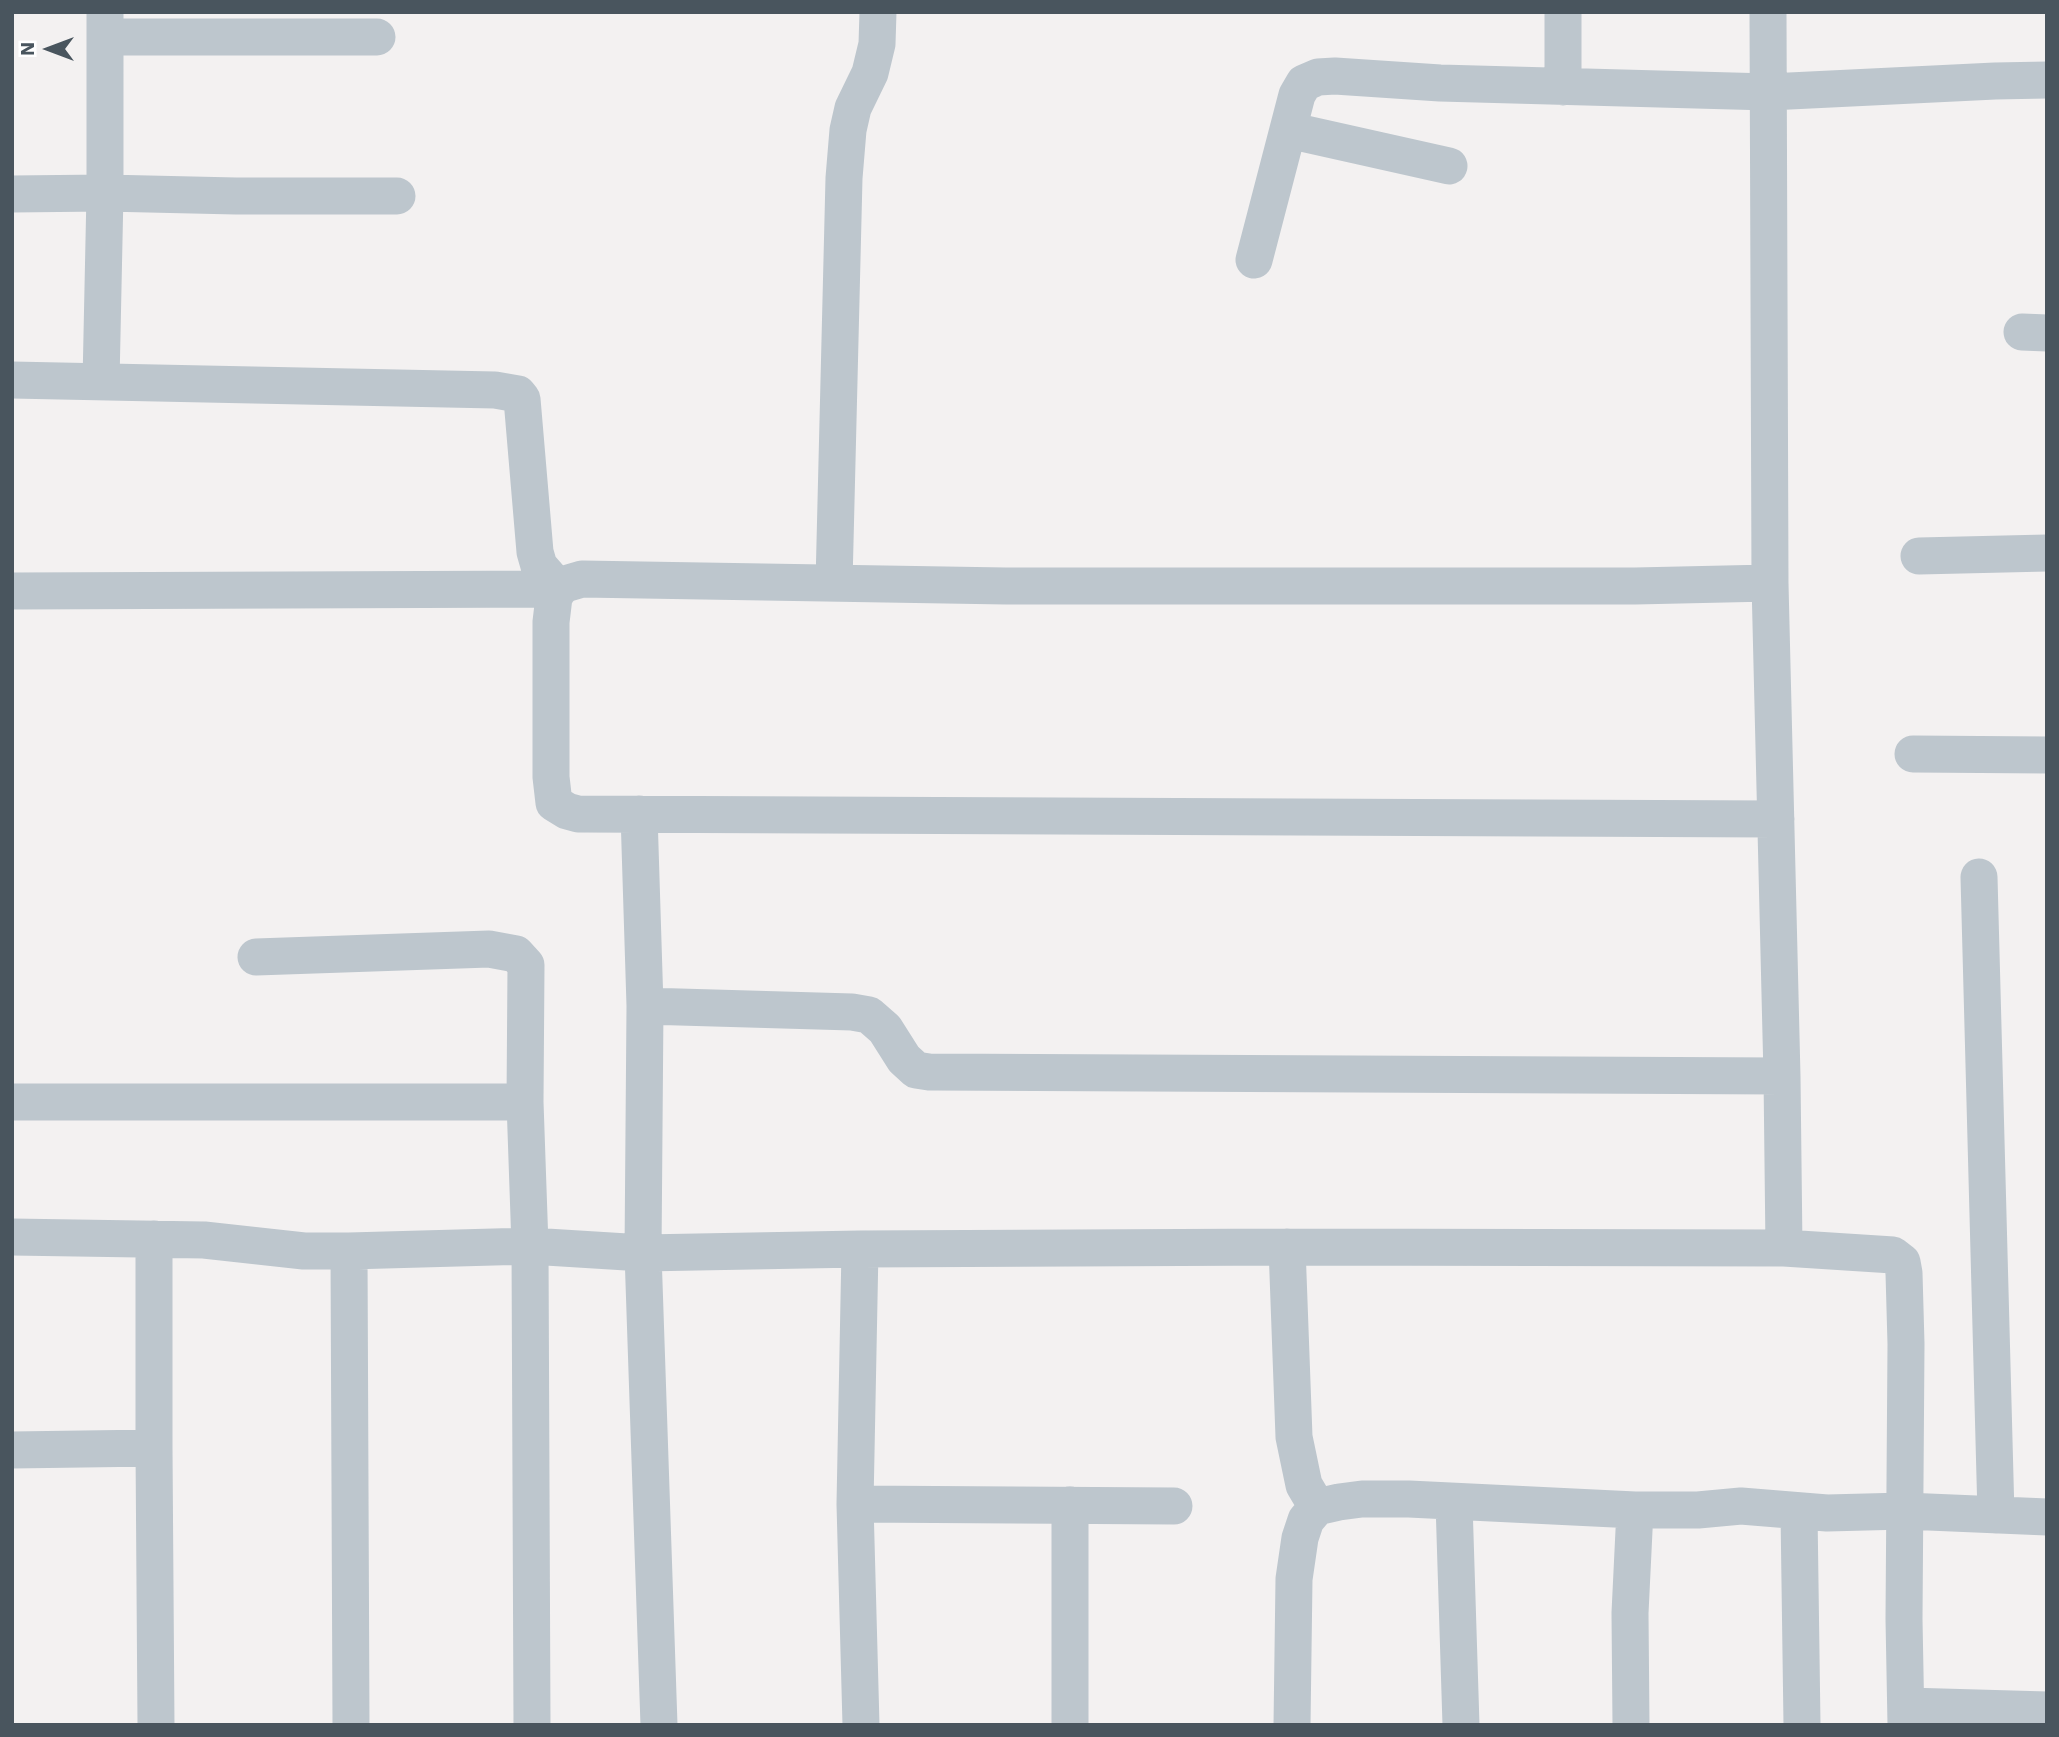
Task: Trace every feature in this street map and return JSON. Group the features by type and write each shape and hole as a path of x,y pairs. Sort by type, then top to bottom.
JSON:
{"street":[{"path":"834,583 844,178 848,130 853,107 870,73 877,44 878,12"},
{"path":"1563,12 1563,87"},
{"path":"1768,12 1770,583 1784,1248"},
{"path":"101,382 106,24 377,37"},
{"path":"1254,260 1300,88 1304,83 1318,77 1769,92 1995,80 2047,80"},
{"path":"1288,130 1449,166"},
{"path":"12,194 397,195"},
{"path":"12,380 495,390 518,394 522,398 535,552 539,566 559,589"},
{"path":"1919,556 2047,553"},
{"path":"1770,583 1635,586 1006,586 573,580 559,589 554,597 551,622 551,777 554,803 578,814 1776,819"},
{"path":"12,591 559,589"},
{"path":"1913,754 2047,755"},
{"path":"639,814 645,1006 643,1253 659,1725"},
{"path":"1979,877 1996,1515"},
{"path":"256,957 489,949 516,954 526,965 532,1725"},
{"path":"645,1006 852,1012 869,1015 885,1029 904,1059 916,1070 929,1072 1782,1076"},
{"path":"12,1102 525,1102"},
{"path":"12,1237 204,1240 304,1251 530,1246 643,1253 1287,1247 1784,1248 1894,1255 1902,1262 1906,1344 1904,1619 1907,1715 2047,1710"},
{"path":"154,1239 156,1725"},
{"path":"1287,1247 1294,1437 1304,1485 1317,1507"},
{"path":"860,1250 855,1504 861,1725"},
{"path":"349,1251 351,1725"},
{"path":"12,1450 154,1448"},
{"path":"1292,1725 1294,1579 1300,1538 1306,1520 1317,1507 1362,1499 1635,1510 1698,1510 1741,1506 1799,1512 1905,1511 2047,1517"},
{"path":"1454,1503 1461,1725"},
{"path":"855,1504 1174,1506"},
{"path":"1070,1505 1070,1725"},
{"path":"1631,1725 1630,1613 1635,1510"},
{"path":"1799,1512 1802,1725"}]}
